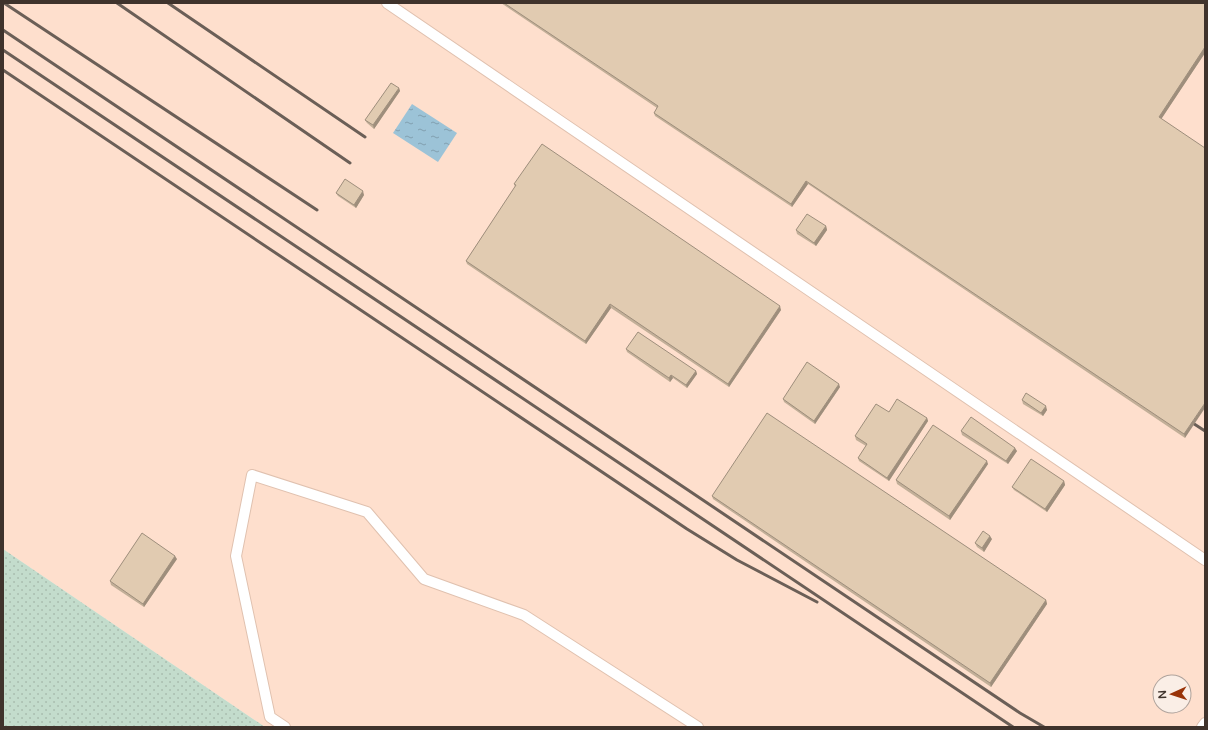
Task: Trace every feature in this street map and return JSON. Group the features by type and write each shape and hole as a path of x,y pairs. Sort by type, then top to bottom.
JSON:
{"lane":[{"path":"387,3 1205,560"},
{"path":"285,727 270,717 236,556 252,475 367,512 424,579 524,614 698,727"},
{"path":"1202,727 1205,723"}],"shaded area":[{"path":"3,3 1205,3 1205,727 265,727 3,549"}],"green space":[{"path":"3,549 265,727 3,727"}],"water":[{"path":"412,104 457,133 438,162 393,133"}],"building":[{"path":"504,3 1205,3 1205,47 1159,117 1205,148 1205,403 1184,434 806,181 791,204 654,113 658,106"},
{"path":"391,83 399,88 373,125 365,120"},
{"path":"542,144 780,306 728,384 610,304 585,341 466,261 516,185 514,184"},
{"path":"345,179 363,191 354,205 336,193"},
{"path":"807,214 826,226 814,243 796,230"},
{"path":"638,332 696,371 686,385 671,375 669,378 626,349"},
{"path":"807,362 839,384 814,421 783,399"},
{"path":"1026,393 1046,406 1041,413 1022,400"},
{"path":"897,399 927,418 887,478 858,458 867,444 855,436 876,404 889,412"},
{"path":"767,413 1046,600 990,683 712,496"},
{"path":"971,417 1015,448 1006,461 961,431"},
{"path":"933,425 987,461 949,516 896,480"},
{"path":"1031,459 1064,481 1045,509 1012,487"},
{"path":"983,531 990,536 982,548 975,543"},
{"path":"142,533 175,556 143,604 110,581"}],"railway":[{"path":"4,3 317,210"},
{"path":"117,3 350,163"},
{"path":"168,3 365,137"},
{"path":"3,30 1020,713 1044,727"},
{"path":"3,50 1013,727"},
{"path":"3,70 687,529 737,560 817,602"},
{"path":"1185,418 1205,431"}]}
